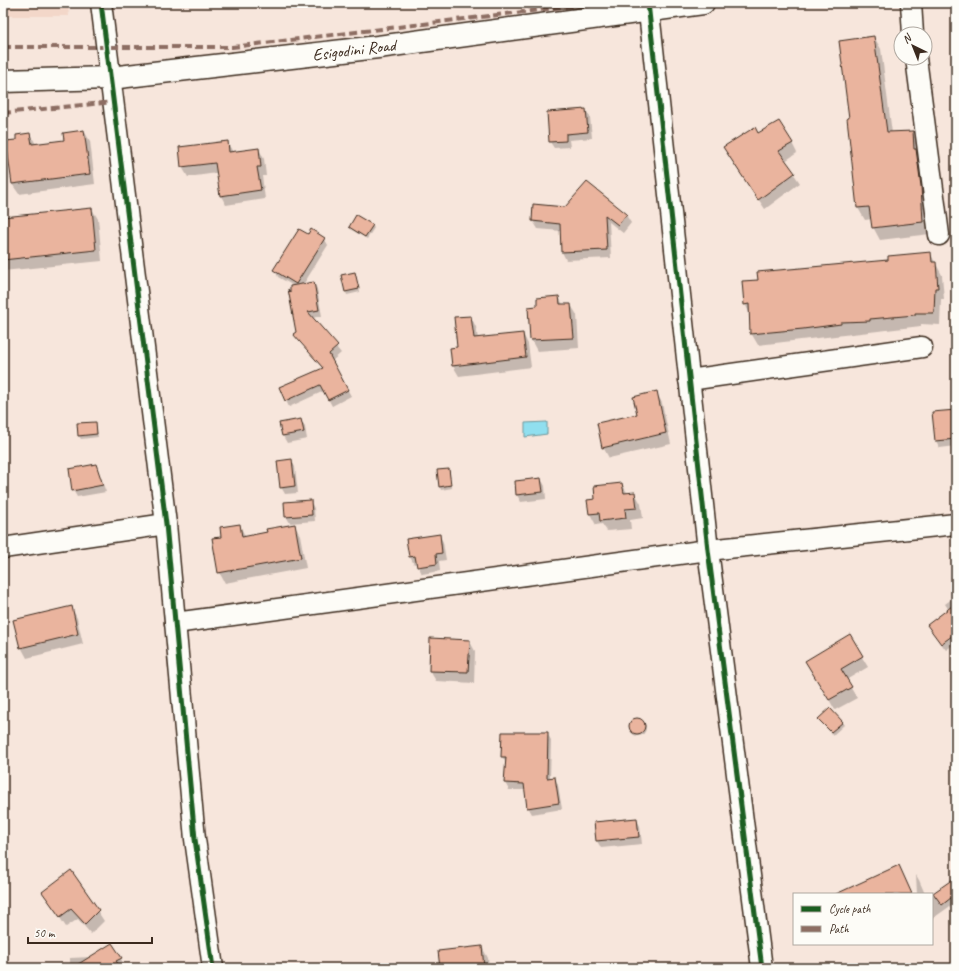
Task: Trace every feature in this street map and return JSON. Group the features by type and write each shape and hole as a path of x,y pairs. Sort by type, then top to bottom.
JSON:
{"main road":[{"name":"Esigodini Road","path":"3,81 110,78 378,47 648,6 703,3"}],"street":[{"path":"101,3 166,524 195,839 213,968"},
{"path":"911,3 912,26"},
{"path":"648,6 708,550 762,968"},
{"path":"917,66 939,235"},
{"path":"690,380 922,347"},
{"path":"3,548 166,524"},
{"path":"175,623 708,550 956,524"}],"shaded area":[{"path":"3,3 68,3 69,16 3,16"}],"water":[{"path":"547,422 547,434 525,437 525,423"}],"building":[{"path":"874,36 887,132 913,131 914,149 916,149 921,186 923,222 872,228 869,207 857,208 847,118 849,118 839,41"},
{"path":"586,109 588,132 566,134 566,141 549,142 547,112"},
{"path":"779,121 793,143 779,151 795,173 758,200 723,147 755,127 758,133"},
{"path":"84,130 90,174 12,184 6,141 16,140 16,135 30,133 32,144 64,140 63,133"},
{"path":"228,141 229,152 259,148 261,167 257,167 261,190 220,196 215,163 181,167 179,147"},
{"path":"587,182 627,214 618,225 605,215 607,250 561,252 560,224 532,221 533,204 565,207"},
{"path":"92,208 96,250 3,260 3,217"},
{"path":"356,215 373,225 365,237 349,227"},
{"path":"299,229 308,234 311,229 325,238 296,284 273,270"},
{"path":"931,252 932,262 936,262 938,288 935,288 934,313 915,313 915,315 870,319 870,321 841,322 841,324 750,334 749,304 744,305 742,281 758,280 757,272 888,260 888,256"},
{"path":"355,272 359,289 345,292 341,275"},
{"path":"314,282 319,310 308,312 338,346 329,354 348,390 328,400 320,385 285,401 279,387 323,368 293,334 296,332 288,289 290,292 290,286"},
{"path":"559,296 560,304 571,304 574,338 530,340 528,307 537,306 537,298"},
{"path":"471,316 474,338 523,333 526,357 452,366 450,348 457,347 454,317"},
{"path":"657,391 666,433 602,448 597,423 637,414 633,397"},
{"path":"956,410 956,439 935,441 932,412"},
{"path":"301,419 304,432 282,436 279,423"},
{"path":"96,422 97,434 78,436 77,423"},
{"path":"292,459 295,486 280,488 277,461"},
{"path":"96,464 103,485 72,491 69,469"},
{"path":"449,469 451,485 439,487 437,470"},
{"path":"541,478 543,492 516,495 515,481"},
{"path":"622,483 624,493 635,492 637,508 625,509 626,518 600,521 599,513 589,514 587,500 595,499 594,486"},
{"path":"311,500 312,515 285,517 284,502"},
{"path":"240,524 242,537 267,532 266,529 295,524 301,558 218,573 212,538 221,537 220,527"},
{"path":"440,534 442,553 436,554 437,564 417,567 415,556 409,557 406,539"},
{"path":"956,603 956,633 941,644 927,625"},
{"path":"72,606 78,634 20,648 13,620"},
{"path":"850,634 863,656 841,669 852,687 829,700 805,661"},
{"path":"430,638 470,640 468,672 429,671"},
{"path":"830,708 843,722 831,732 818,719"},
{"path":"634,718 640,718 645,723 643,732 640,734 634,734 629,729 629,723"},
{"path":"502,732 548,732 547,778 555,777 559,803 527,808 524,784 504,783 506,757 501,757"},
{"path":"637,818 639,837 596,841 594,822"},
{"path":"899,865 912,893 838,893"},
{"path":"71,870 99,910 85,924 71,909 60,917 42,892"},
{"path":"956,877 956,894 942,905 933,893"},
{"path":"112,943 122,958 116,961 121,968 72,968"},
{"path":"482,946 484,968 440,968 438,951"}],"marked path":[{"path":"3,47 232,47 597,3"},
{"path":"3,113 113,102"}],"cycle path":[{"path":"101,3 166,524 195,839 213,968"},
{"path":"648,3 708,550 762,968"}]}
